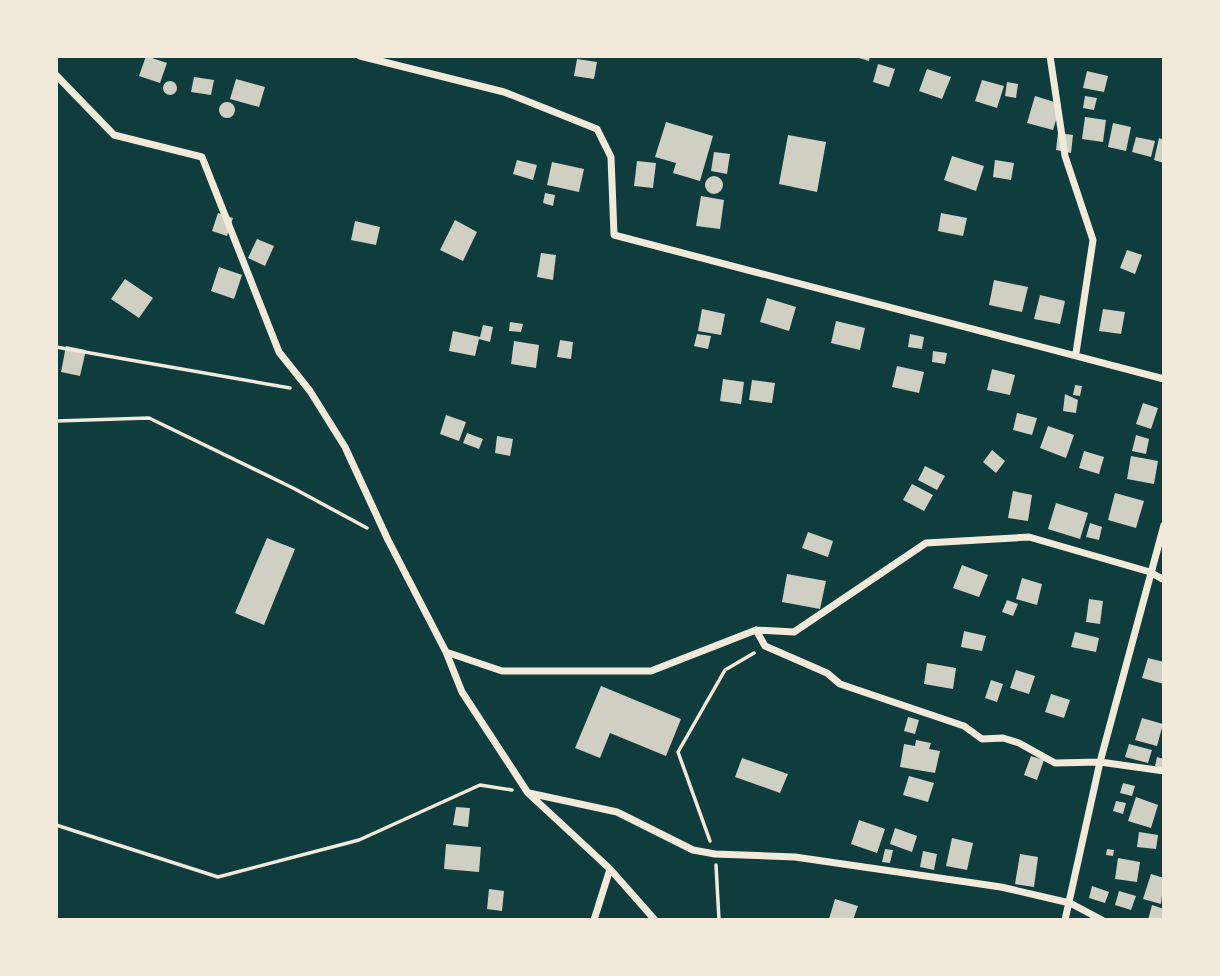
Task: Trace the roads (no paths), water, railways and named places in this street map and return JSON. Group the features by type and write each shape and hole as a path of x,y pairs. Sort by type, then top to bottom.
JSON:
{"street":[{"path":"360,56 504,92 597,129 611,157 614,234 1076,353 1164,379"},
{"path":"1050,56 1065,156 1093,240 1076,353"},
{"path":"56,75 114,135 202,157 278,352 310,391 345,447 388,540 446,652 462,692 528,793 610,869 654,920"},
{"path":"1065,920 1100,762 1164,525"},
{"path":"446,652 502,671 650,671 755,629 794,632 926,542 1029,537 1150,572 1164,580"},
{"path":"755,629 765,646 827,673 841,684 964,726 982,738 1003,738 1019,743 1055,763 1100,762 1164,771"},
{"path":"528,793 617,812 693,850 715,854 807,859 1001,887 1070,903 1102,920"},
{"path":"594,920 610,869"}]}
